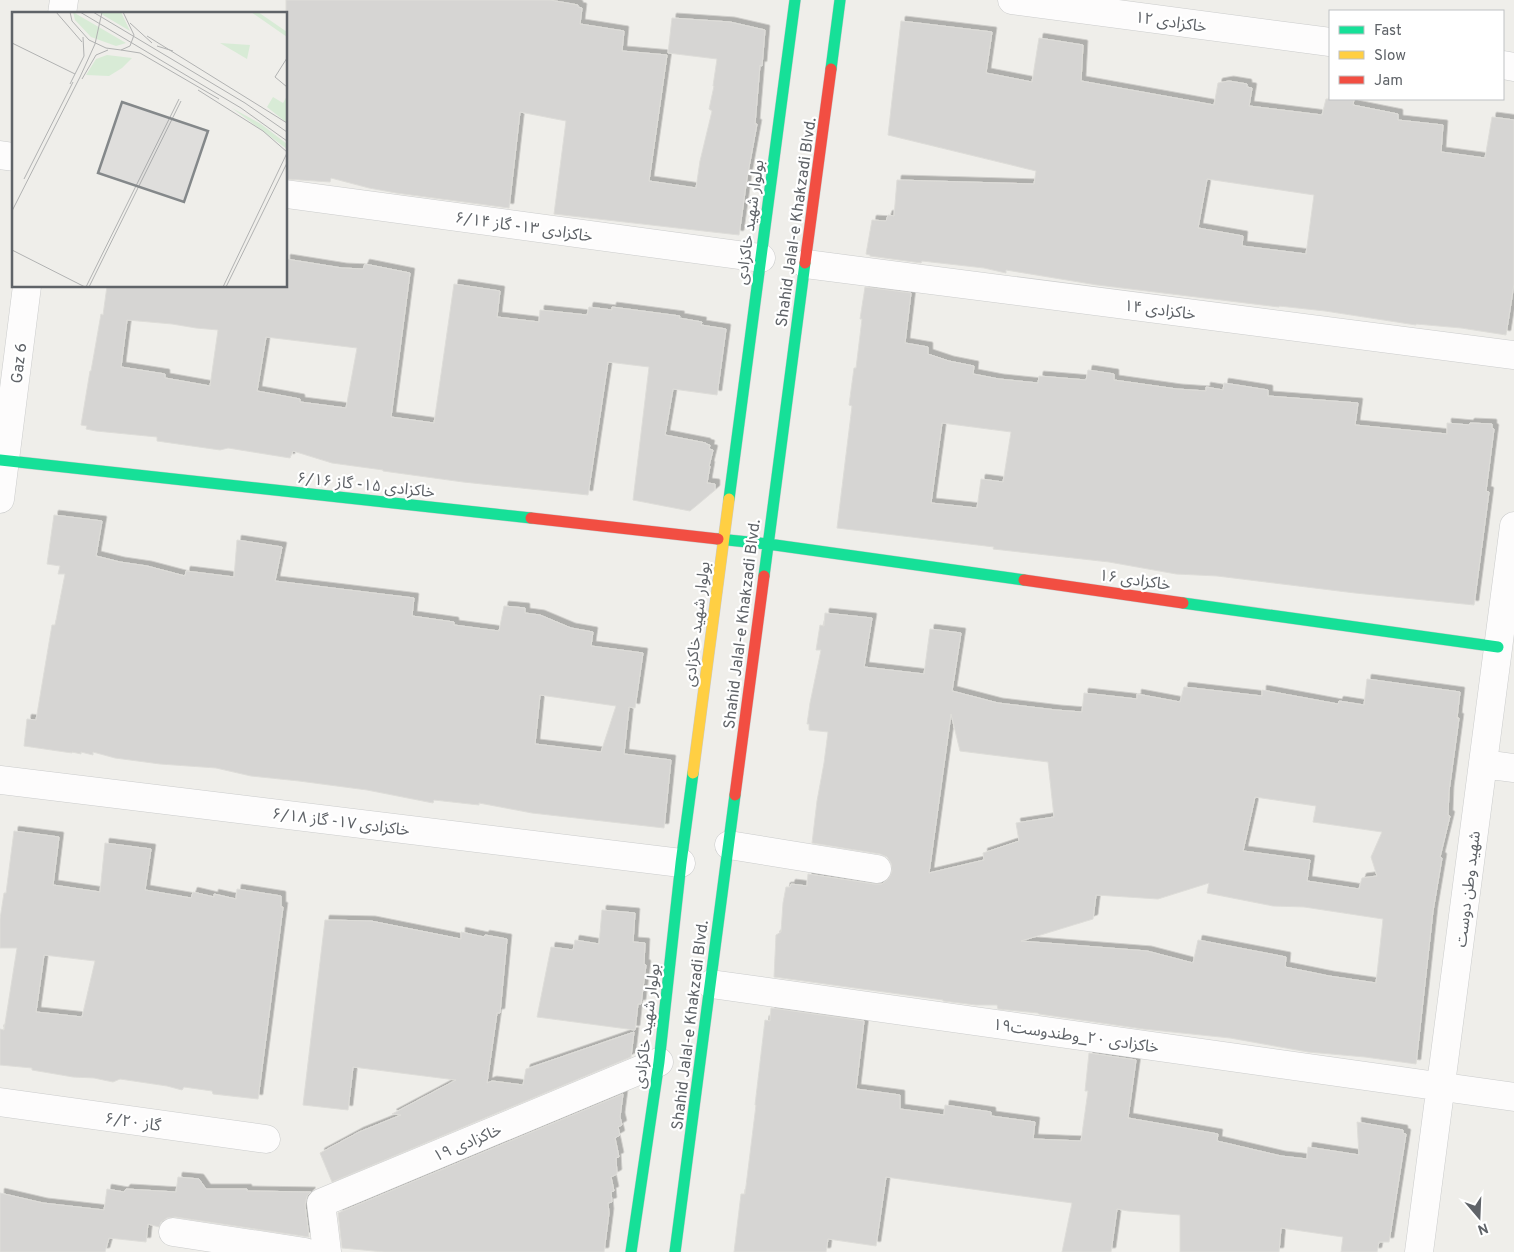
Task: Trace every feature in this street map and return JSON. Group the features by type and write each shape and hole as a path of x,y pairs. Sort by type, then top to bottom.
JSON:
{"street":[{"name":"بولوار شهید خاکزادی","path":"631,1252 659,1062 681,863 795,0"},
{"name":"Shahid Jalal-e Khakzadi Blvd.","path":"675,1252 840,0"},
{"name":"خاکزادی ۱۲","path":"1012,0 1329,42"},
{"name":"خاکزادی ۱۳- گاز ۶/۱۴","path":"288,194 761,258"},
{"name":"خاکزادی ۱۴","path":"806,264 1514,355"},
{"name":"Gaz 6","path":"0,499 3,460 27,288"},
{"name":"خاکزادی ۱۵- گاز ۶/۱۶","path":"3,460 768,544"},
{"name":"شهید وطن دوست","path":"1419,1252 1498,647 1512,555 1514,526"},
{"name":"خاکزادی ۱۶","path":"768,544 1498,647"},
{"path":"1483,764 1514,768"},
{"name":"خاکزادی ۱۷- گاز ۶/۱۸","path":"0,780 681,863"},
{"path":"729,845 878,869"},
{"name":"خاکزادی ۲۰_وطندوست۱۹","path":"711,984 1514,1097"},
{"name":"خاکزادی ۱۹","path":"327,1252 321,1203 659,1062"},
{"name":"گاز ۶/۲۰","path":"0,1102 266,1140"},
{"path":"173,1232 306,1252"}],"building":[{"path":"286,0 550,0 578,5 578,7 582,8 580,24 624,31 622,51 667,55 649,181 696,188 700,161 712,111 709,109 717,59 668,53 672,18 730,22 765,30 762,66 760,65 755,124 757,124 739,235 554,214 566,121 520,112 509,208 396,193 331,178 330,182 288,179 288,12 286,12"},
{"path":"901,21 992,32 986,73 1032,82 1039,38 1083,45 1081,81 1214,105 1218,83 1229,81 1247,84 1247,87 1252,88 1249,106 1322,115 1326,99 1354,100 1353,105 1398,114 1398,120 1443,125 1441,152 1485,158 1492,117 1514,120 1514,284 1506,335 1461,328 1416,325 1325,311 1097,285 1006,270 1006,273 984,268 922,261 921,263 866,254 872,220 886,221 888,215 894,216 897,180 1034,184 1036,171 888,135","holes":["1207,179 1314,195 1306,254 1242,246 1243,236 1198,228"]},
{"path":"288,259 342,268 363,269 365,264 410,273 391,417 434,423 454,284 500,291 497,317 539,322 540,310 587,315 589,307 612,310 612,307 680,316 679,318 702,322 701,325 726,329 717,395 673,389 665,435 710,445 709,449 713,450 707,483 715,484 715,490 690,511 633,500 649,367 608,362 588,495 463,482 383,471 332,463 293,451 290,458 228,448 220,450 157,441 157,437 86,429 87,426 81,425 101,314 103,315 107,288 288,288","holes":["127,320 218,330 210,386 165,378 165,374 121,367","266,337 357,348 346,408 300,402 300,399 257,391"]},
{"path":"865,287 911,293 905,343 928,347 928,354 974,366 973,374 999,379 1038,383 1039,376 1086,380 1088,370 1114,374 1114,380 1177,389 1206,391 1206,387 1223,390 1224,383 1268,390 1268,396 1358,403 1355,425 1447,434 1447,423 1469,425 1470,423 1492,424 1494,429 1486,491 1489,492 1474,605 1217,576 1176,574 1109,562 837,528 852,406 849,405 862,319 860,319","holes":["942,423 1011,432 1003,482 981,479 977,508 931,503"]},
{"path":"54,515 102,521 96,556 185,576 186,571 234,577 237,540 282,547 275,581 414,598 412,616 454,622 454,625 499,631 504,606 525,608 525,613 540,615 571,628 593,632 591,646 643,653 635,708 629,707 624,754 671,760 664,828 532,813 479,803 479,805 434,800 433,803 367,790 251,776 216,768 160,764 115,758 93,752 93,755 81,752 81,754 24,746 27,719 36,720 52,625 55,625 65,574 58,574 60,566 47,564","holes":["540,695 616,706 601,752 535,744"]},
{"path":"825,613 872,618 864,667 924,674 930,629 961,633 952,691 998,703 1056,710 1082,712 1084,693 1137,699 1137,694 1180,702 1184,687 1262,696 1262,690 1338,704 1339,701 1364,705 1367,679 1460,692 1457,718 1459,718 1449,791 1448,815 1450,816 1440,857 1442,858 1433,911 1416,1064 1308,1052 1230,1038 1143,1029 1038,1013 998,1009 997,1005 976,1005 943,1001 774,977 776,935 781,932 786,887 790,887 791,884 807,886 808,874 882,884 889,878 892,871 891,863 887,857 880,854 812,843 828,732 809,730 809,724 807,724 821,650 816,650 820,625 824,626","holes":["951,714 960,751 1048,762 1054,817 1016,823 1019,841 983,853 984,860 929,873","1255,797 1316,806 1313,822 1382,832 1371,857 1377,876 1362,878 1359,889 1307,881 1310,860 1243,851","1209,883 1207,893 1273,906 1304,907 1383,919 1376,983 1285,967 1286,957 1198,940 1193,963 1147,951 1021,941 1093,919 1096,895 1158,899"]},
{"path":"14,831 59,837 53,885 100,892 105,843 151,849 145,890 191,898 193,892 214,897 214,894 236,899 237,889 281,896 281,907 283,907 258,1099 213,1094 212,1091 184,1087 182,1090 120,1079 113,1082 94,1078 73,1077 32,1070 32,1068 0,1065 0,1029 4,1030 17,948 0,948 0,919 4,893 6,893","holes":["44,955 95,961 82,1017 36,1012"]},
{"path":"602,910 635,913 633,942 645,943 644,964 646,965 641,1004 638,1004 635,1030 537,1017 551,947 573,950 575,940 599,944"},
{"path":"325,920 371,921 461,939 461,932 507,939 500,1013 497,1013 487,1083 492,1081 523,1085 526,1069 634,1032 631,1057 332,1182 320,1153 359,1132 401,1115 392,1114 456,1080 353,1067 348,1110 303,1105"},
{"path":"771,1008 864,1021 856,1089 900,1095 900,1109 944,1115 945,1105 991,1112 991,1116 1035,1122 1033,1139 1081,1141 1088,1091 1085,1091 1089,1053 1136,1060 1128,1118 1218,1134 1217,1141 1281,1156 1307,1159 1308,1147 1359,1155 1357,1122 1403,1130 1403,1133 1406,1134 1389,1242 1379,1242 1377,1252 1341,1252 1343,1237 1281,1228 1279,1252 1180,1252 1180,1215 1117,1209 1111,1252 1062,1252 1072,1203 886,1177 876,1246 828,1239 826,1252 734,1252 741,1194 745,1194 765,1020 770,1021"},
{"path":"623,1094 620,1117 622,1125 618,1127 620,1135 615,1138 619,1157 616,1158 617,1174 611,1177 614,1191 611,1192 612,1202 608,1203 609,1213 604,1252 384,1252 342,1248 338,1213"},
{"path":"178,1177 199,1179 206,1189 311,1192 307,1196 305,1205 309,1237 175,1217 167,1218 161,1222 159,1227 148,1224 146,1242 109,1238 105,1252 0,1252 0,1193 43,1203 104,1210 107,1189 124,1192 126,1189 176,1192"}],"traffic: fast":[{"path":"729,499 795,0"},
{"path":"831,69 840,0"},
{"path":"764,576 805,263"},
{"path":"0,460 531,518"},
{"path":"718,539 768,544 1024,580"},
{"path":"1183,603 1498,647"},
{"path":"631,1252 659,1062 693,773"},
{"path":"675,1252 735,795"}],"traffic: slow":[{"path":"693,773 729,499"}],"traffic: jam":[{"path":"805,263 831,69"},
{"path":"531,518 718,539"},
{"path":"735,795 764,576"},
{"path":"1024,580 1183,603"}]}
